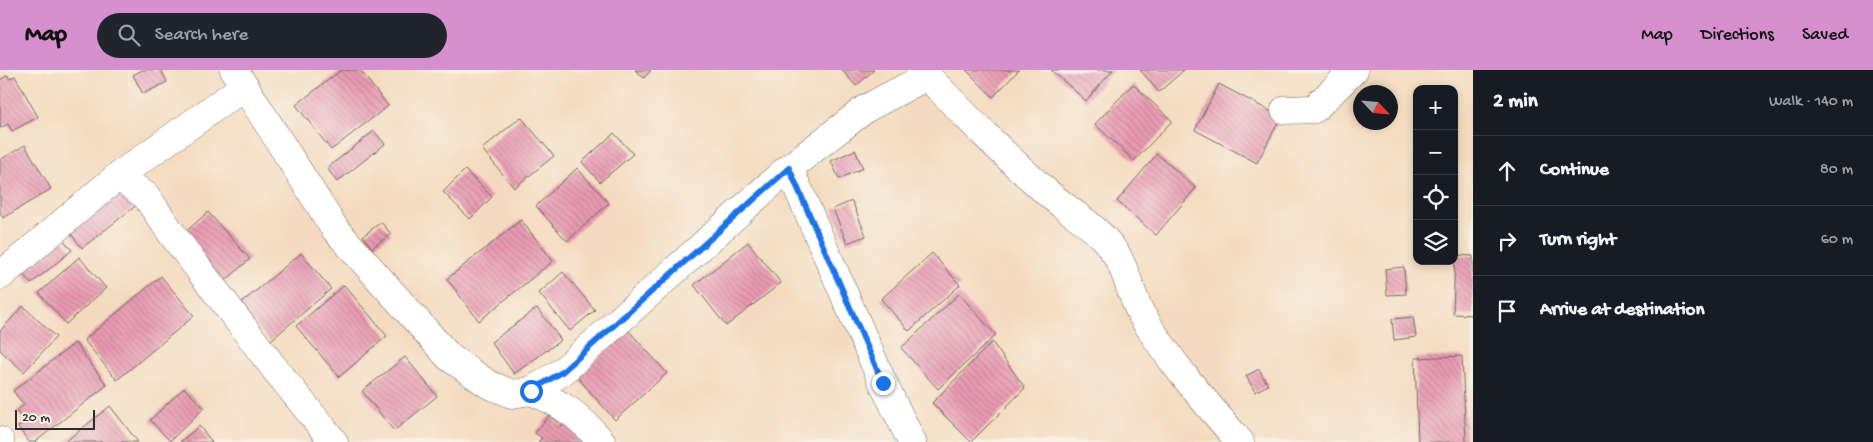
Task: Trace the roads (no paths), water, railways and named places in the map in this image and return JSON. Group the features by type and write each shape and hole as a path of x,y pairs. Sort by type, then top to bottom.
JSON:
{"street":[{"path":"1285,110 1314,109 1354,70"},
{"path":"0,276 118,176 240,78 335,229 449,358 488,384 512,394 531,391 562,372 789,168 865,109 926,73 1002,154 1061,206 1098,232 1116,255 1141,314 1159,343 1201,398 1240,442"},
{"path":"789,168 883,383 912,442"},
{"path":"118,176 146,196 275,370 334,442"},
{"path":"531,391 559,402 580,418 602,442"}]}
